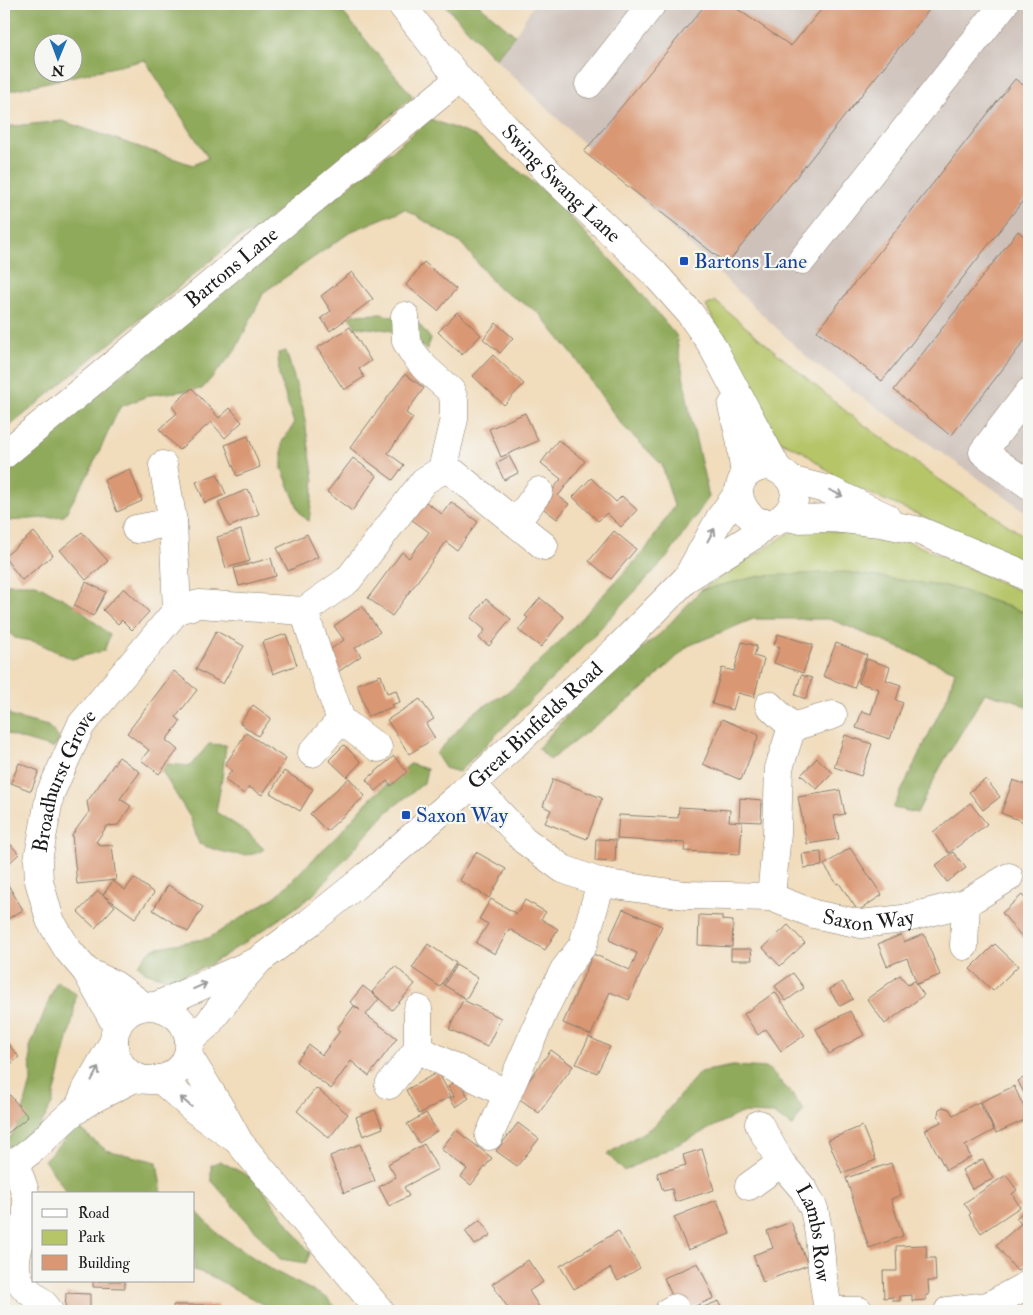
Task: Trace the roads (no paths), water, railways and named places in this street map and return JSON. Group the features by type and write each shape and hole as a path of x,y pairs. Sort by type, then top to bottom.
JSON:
{"street":[{"name":"Swing Swang Lane","path":"401,4 459,79 556,180 655,274 689,312 710,342 783,474"},
{"path":"589,84 652,4"},
{"path":"802,260 1004,4"},
{"name":"Bartons Lane","path":"4,455 459,79"},
{"path":"162,465 173,522 177,610 199,604 304,611 348,580 424,481 442,470 454,419 454,400 451,392 424,368 406,341 405,316"},
{"name":"Swing Swang Lane","path":"720,363 740,438 742,484"},
{"path":"1029,392 983,452 1029,485"},
{"path":"910,528 832,518 754,519 746,513 740,504 742,484 758,468 767,466 783,474 829,490 910,528 929,534 1029,578"},
{"path":"442,470 454,473 544,546"},
{"path":"775,520 793,504 795,494 793,484 783,474"},
{"name":"Great Binfields Road","path":"687,578 720,518 742,484"},
{"path":"516,522 539,491"},
{"name":"Great Binfields Road","path":"188,1048 259,960 367,876 472,784 616,650 687,578 754,536 775,520"},
{"path":"136,529 173,522"},
{"name":"Broadhurst Grove","path":"150,1006 115,985 86,971 75,960 59,938 50,920 39,881 38,860 50,794 82,725 177,610"},
{"path":"304,611 341,720 378,748"},
{"path":"769,705 792,727"},
{"path":"792,727 833,715"},
{"path":"312,753 341,720"},
{"path":"771,897 779,768 792,727"},
{"name":"Saxon Way","path":"472,784 524,840 563,869 601,883 685,895 771,897 814,914 861,924 902,919 966,903 1009,877"},
{"path":"489,1136 549,998 564,970 583,945 601,883"},
{"path":"964,946 966,903"},
{"name":"Great Binfields Road","path":"150,1006 259,960"},
{"name":"Broadhurst Grove","path":"86,971 115,1034"},
{"path":"78,1109 121,1018 129,1012 150,1006 172,1012 179,1018 187,1031 188,1048 239,1142 380,1311"},
{"path":"389,1085 418,1048 418,1009"},
{"path":"115,1034 115,1052 125,1070 148,1078 239,1142"},
{"path":"49,1311 45,1304 23,1286 18,1277 16,1262 26,1219 27,1200 23,1183 9,1165 45,1139 78,1109 148,1078 178,1070 188,1048"},
{"path":"418,1048 507,1094"},
{"name":"Lambs Row","path":"759,1124 781,1163 804,1190 814,1209 819,1234 828,1311 859,1311"},
{"name":"Lambs Row","path":"749,1186 781,1163"},
{"path":"948,1311 988,1306 1029,1284"}],"place":[{"name":"Bartons Lane","path":"684,261"},
{"name":"Saxon Way","path":"406,815"}]}
